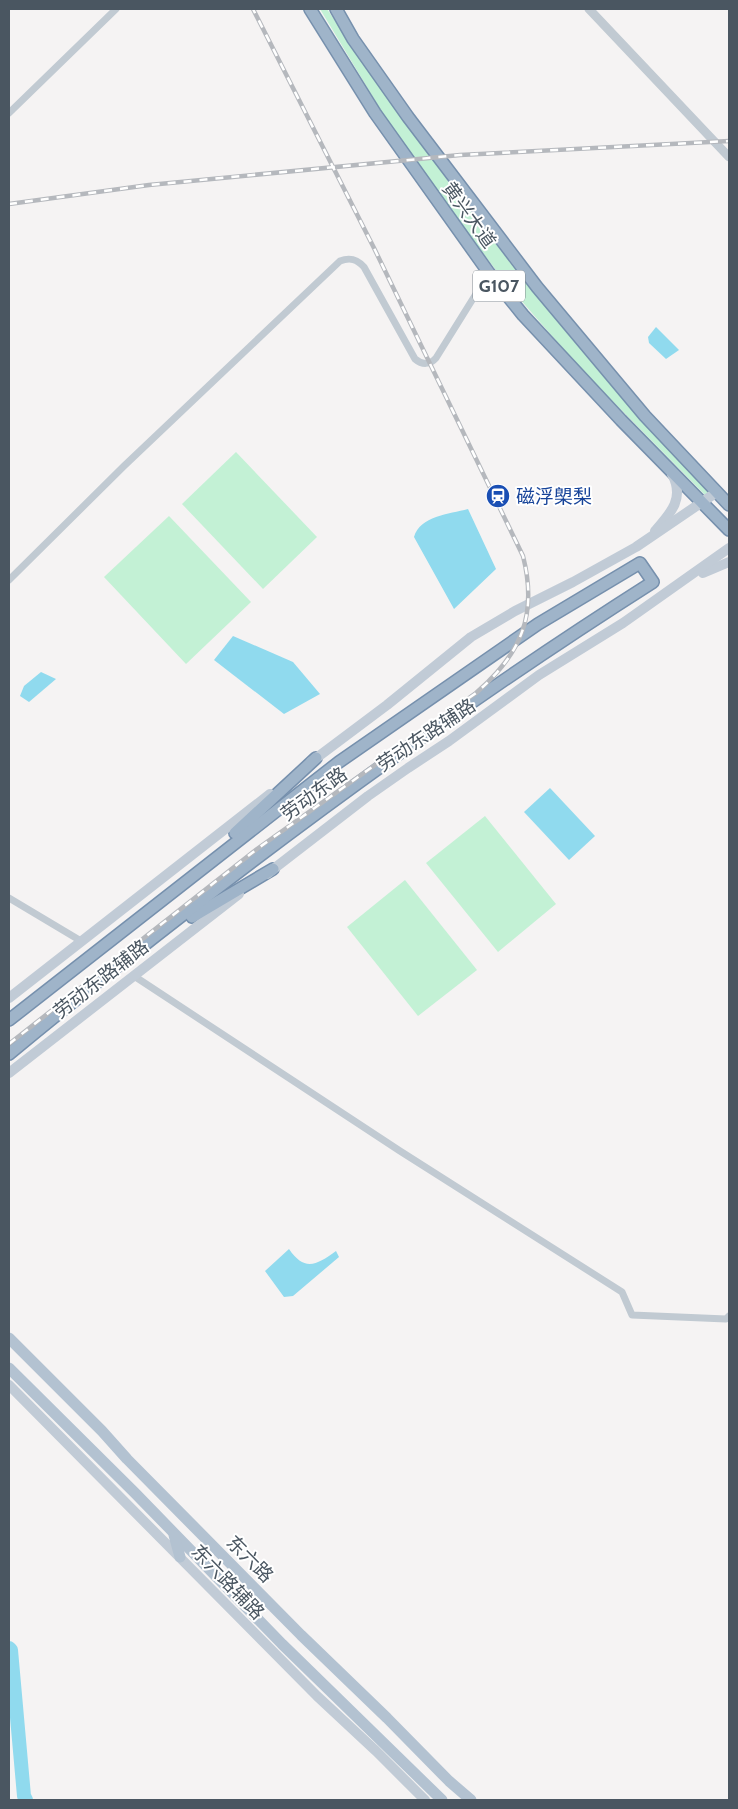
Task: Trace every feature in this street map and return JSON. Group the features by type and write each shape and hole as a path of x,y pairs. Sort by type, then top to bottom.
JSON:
{"highway":[{"name":"黄兴大道","path":"310,9 375,113 489,273 561,356 729,530"},
{"name":"黄兴大道","path":"336,9 353,39 408,117 537,287 645,416 729,505"},
{"name":"劳动东路","path":"9,1020 324,773 387,727 538,624 640,563 653,582 524,666 350,789 103,977 9,1054"},
{"path":"147,911 316,758"},
{"path":"103,977 202,910 274,869"}],"main road":[{"path":"636,547 652,534 674,506 678,489 672,473"},
{"path":"9,998 316,758 387,705 471,637 515,610 573,582 636,547 717,492"},
{"name":"劳动东路辅路","path":"9,1073 368,796 449,741 539,676 645,608 729,548"},
{"path":"645,608 714,567 729,562"},
{"name":"东六路","path":"9,1338 301,1636 387,1718 449,1781 471,1800"},
{"name":"东六路","path":"9,1368 282,1644 442,1800"},
{"name":"东六路辅路","path":"9,1385 317,1696 425,1800"},
{"path":"174,1533 180,1557"}],"street":[{"path":"9,113 116,9"},
{"path":"589,9 729,157"},
{"path":"9,580 124,466 340,261 351,259 361,263 415,359 426,364 436,358 489,273"},
{"path":"9,898 81,941"},
{"path":"134,976 400,1151 622,1292 632,1315 726,1319 729,1316"}],"green space":[{"path":"320,9 327,9 415,136 508,260 607,380 711,495 708,498 580,368 505,282 454,215 385,117"},
{"path":"236,452 317,537 263,589 182,504"},
{"path":"169,516 251,602 186,664 104,577"},
{"path":"485,816 556,904 498,952 426,863"},
{"path":"405,880 477,970 418,1016 347,927"}],"water":[{"path":"656,327 679,350 666,359 649,343 648,337"},
{"path":"468,509 496,569 454,609 414,537 422,524 429,520"},
{"path":"233,636 293,662 320,694 284,714 214,660"},
{"path":"41,672 56,679 29,702 20,696 24,686"},
{"path":"550,788 595,836 569,860 524,812"},
{"path":"289,1249 300,1261 311,1264 322,1260 336,1251 339,1257 293,1296 284,1297 265,1271"}],"waterway":[{"path":"9,1648 11,1650 24,1796 26,1800"}],"railway":[{"path":"9,1044 257,849 476,693 492,678 515,648 527,615 527,577 523,556 374,248 253,9"},
{"path":"9,204 149,185 460,155 729,141"}],"place":[{"name":"磁浮㮾梨","path":"498,496"}]}
